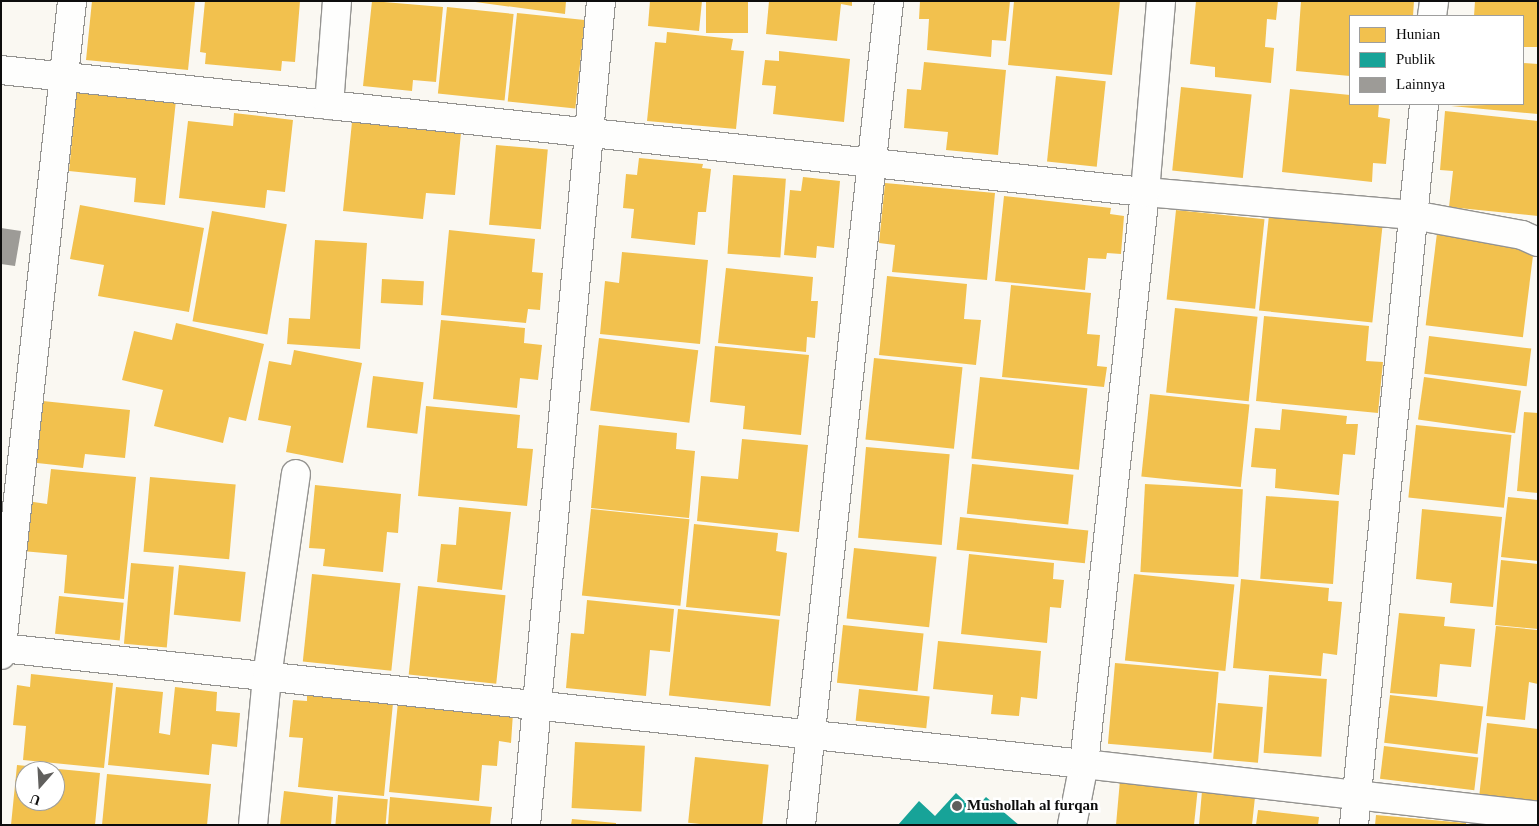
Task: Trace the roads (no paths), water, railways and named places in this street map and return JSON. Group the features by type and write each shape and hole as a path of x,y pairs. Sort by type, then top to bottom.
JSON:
{"street":[{"path":"72,1 2,652 267,677 1084,764 1538,816"},
{"path":"329,105 337,1"},
{"path":"526,825 535,707 601,1"},
{"path":"801,825 888,1"},
{"path":"1072,825 1084,764 1144,192 1161,1"},
{"path":"1432,15 1434,1"},
{"path":"1,70 1144,192 1413,215 1522,235 1538,242"},
{"path":"1354,825 1424,105"},
{"path":"252,825 267,677 296,474"}],"place":[{"name":"Mushollah al furqan","path":"957,806"}]}
